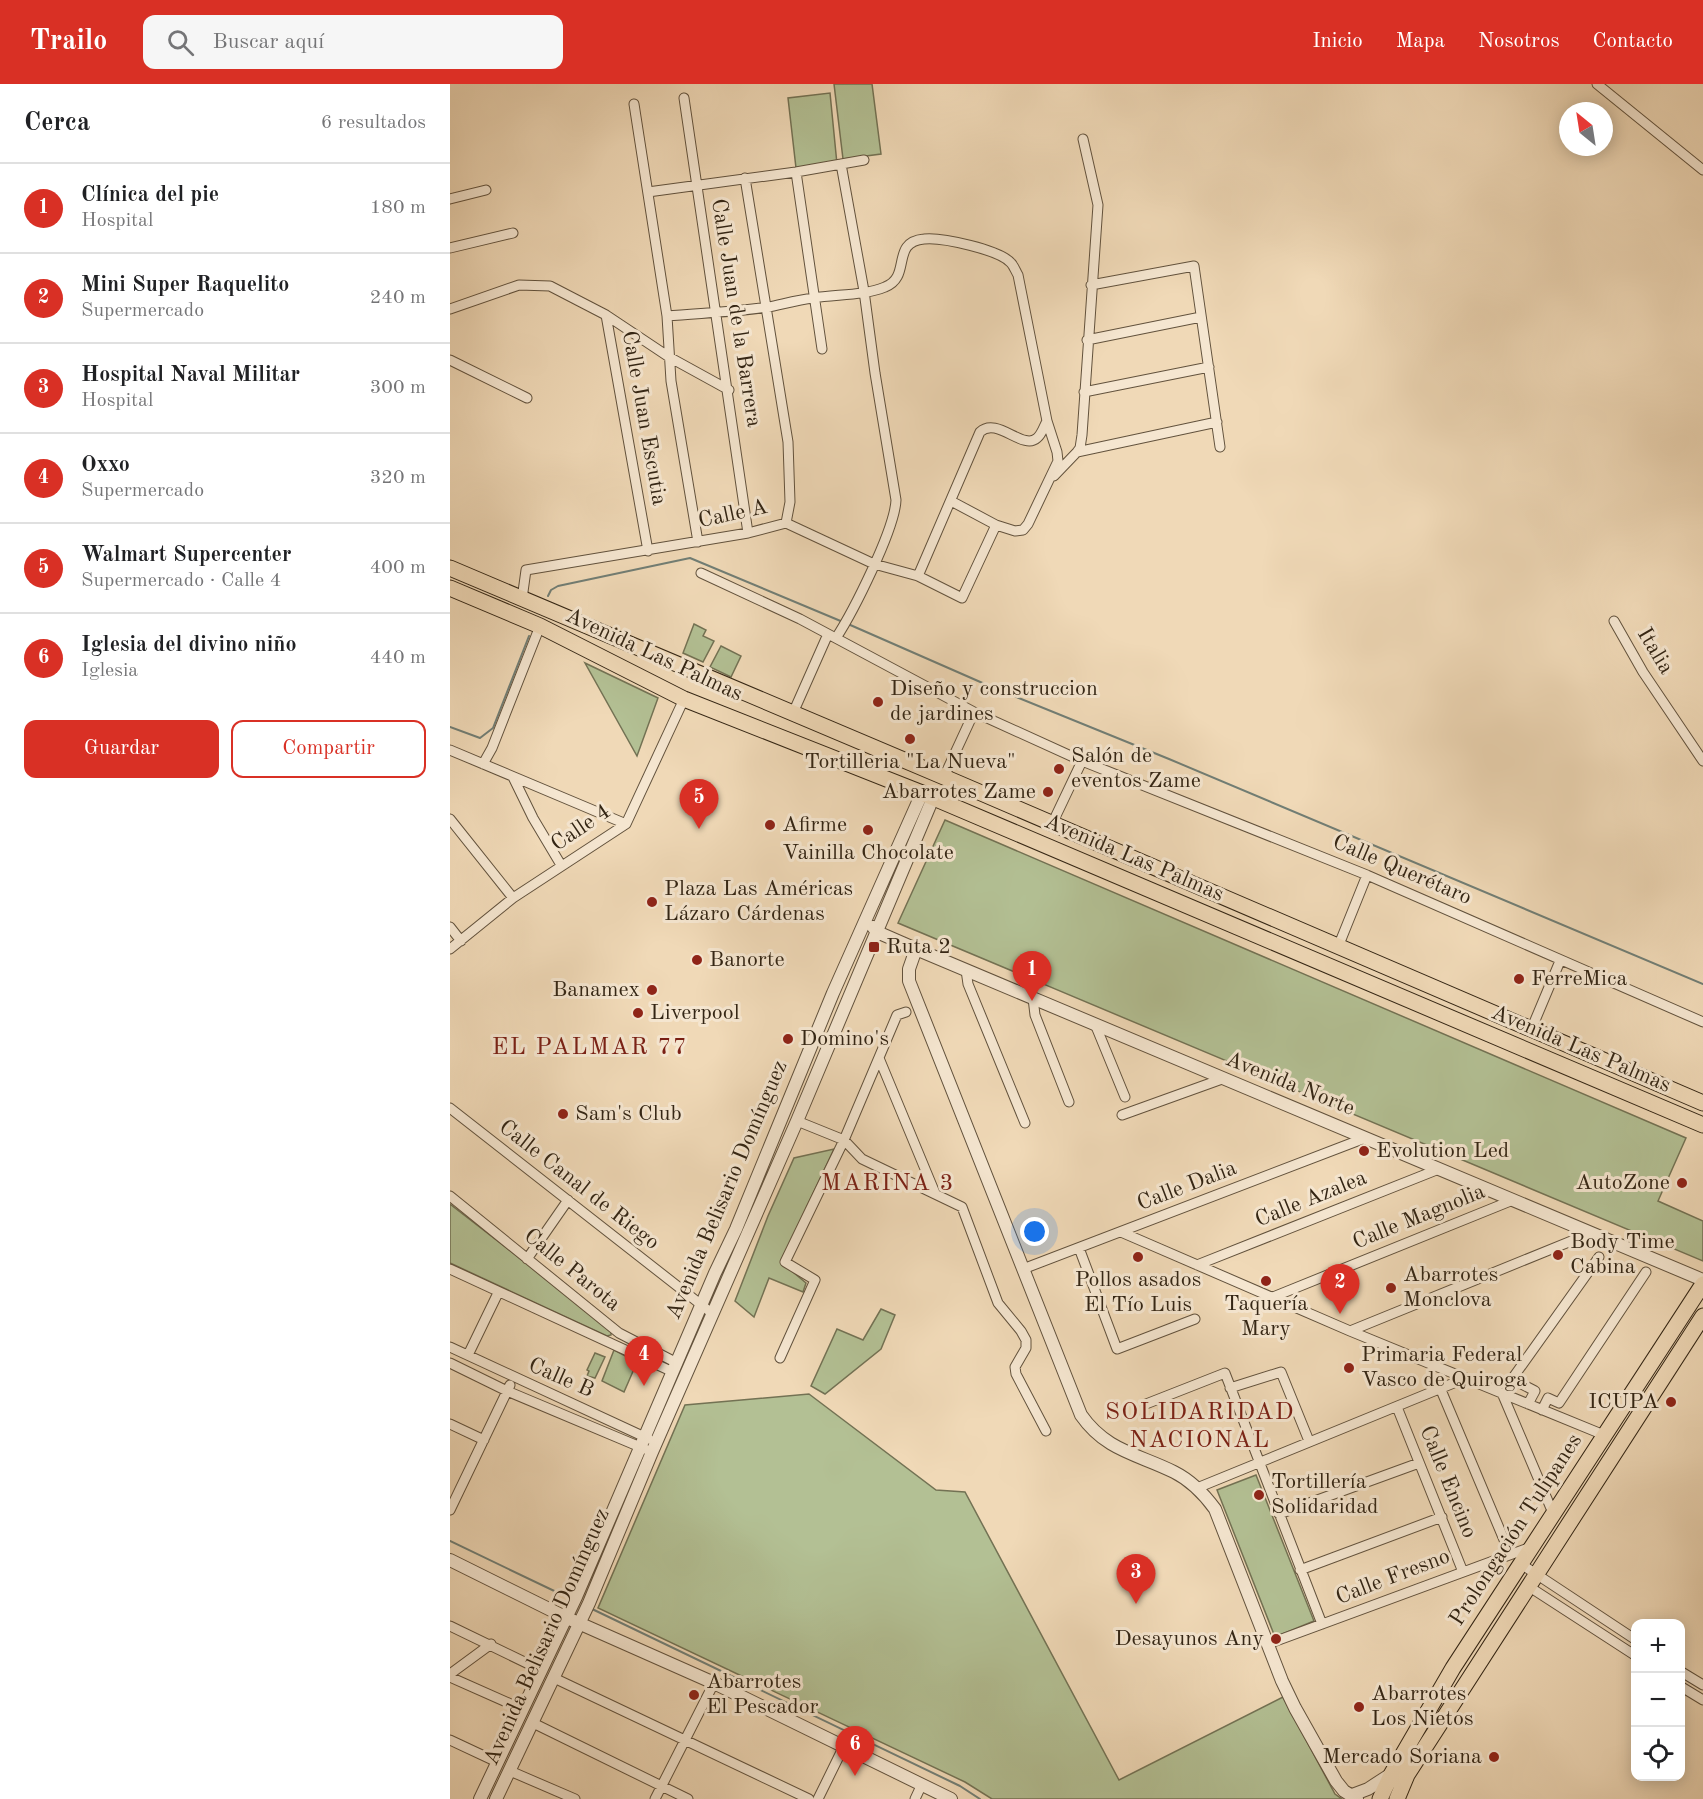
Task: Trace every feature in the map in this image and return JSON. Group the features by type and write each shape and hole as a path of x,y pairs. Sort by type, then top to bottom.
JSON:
{"main road":[{"name":"Avenida Las Palmas","path":"450,568 1703,1103"},
{"name":"Avenida Las Palmas","path":"450,588 540,626 684,699 927,795 1703,1125"},
{"name":"Prolongación Tulipanes","path":"1380,1799 1392,1773 1516,1559 1532,1547 1703,1282"},
{"name":"Prolongación Tulipanes","path":"1397,1799 1407,1775 1703,1316"},
{"path":"1654,1358 1670,1367"}],"street":[{"path":"1597,84 1703,170"},
{"name":"Calle Juan de la Barrera","path":"684,98 729,390 748,533"},
{"path":"634,104 667,316 670,381 698,542"},
{"path":"1048,482 1080,448 1082,435 1098,205 1083,139"},
{"path":"648,192 796,172 864,160"},
{"path":"793,713 832,636 843,628 874,564 896,511 864,291 841,164"},
{"path":"796,172 822,349"},
{"path":"745,178 788,442 790,502 786,522"},
{"path":"450,199 486,190"},
{"path":"450,248 513,233"},
{"path":"667,316 766,307 814,297 887,287 897,279 904,249 912,241 926,238 960,243 995,254 1011,262 1018,275 1047,421 1058,461 1023,530 1015,531 996,525 951,501"},
{"path":"1091,285 1194,266 1220,447"},
{"name":"Calle Juan Escutia","path":"450,309 519,285 550,285 606,315 648,550"},
{"path":"606,315 669,357 729,390"},
{"path":"1087,340 1201,317"},
{"path":"450,360 527,398"},
{"path":"1084,392 1209,367"},
{"path":"918,576 984,427 992,427 1026,440 1033,440 1039,437 1047,421"},
{"path":"1077,452 1216,422"},
{"name":"Calle A","path":"522,599 526,570 748,533 786,522 874,564 918,576 962,598 996,525"},
{"name":"Calle Querétaro","path":"701,573 832,636 974,712 1082,761 1367,875 1703,1022"},
{"name":"Italia","path":"1614,621 1643,672 1703,760"},
{"path":"483,764 492,748 540,626"},
{"name":"Calle 4","path":"450,949 513,898 626,824 684,699"},
{"path":"944,777 974,712"},
{"path":"450,750 626,824"},
{"path":"1052,824 1082,761"},
{"path":"513,777 533,818 561,865"},
{"name":"Avenida Belisario Domínguez","path":"480,1799 576,1597 736,1229 833,993 902,836 927,795"},
{"name":"Avenida Belisario Domínguez","path":"496,1799 596,1588 797,1122 915,841 927,795"},
{"path":"450,819 513,898"},
{"path":"902,836 915,841"},
{"path":"1338,946 1367,875"},
{"name":"Avenida Norte","path":"867,920 877,932 916,949 1703,1282"},
{"path":"450,927 461,941"},
{"path":"916,949 909,969 909,981 1077,1406 1090,1426 1113,1446 1174,1472 1197,1488 1211,1504 1221,1521 1281,1681 1336,1781 1344,1791 1355,1797"},
{"path":"1532,1030 1560,961"},
{"path":"966,970 968,984 1025,1123"},
{"path":"1033,998 1035,1015 1069,1102"},
{"path":"780,1358 815,1280 785,1262 844,1140 897,1015 906,1011"},
{"path":"1095,1024 1125,1097"},
{"path":"879,1058 935,1194"},
{"path":"1122,1114 1222,1079"},
{"name":"Calle Canal de Riego","path":"450,1108 713,1314"},
{"path":"797,1122 844,1140 862,1159 962,1207 998,1303 1021,1330 1026,1340 1026,1348 1015,1367 1016,1374 1046,1431"},
{"name":"Calle Dalia","path":"1023,1269 1365,1138"},
{"name":"Calle Azalea","path":"1197,1265 1439,1169"},
{"name":"Calle Parota","path":"450,1196 619,1333 675,1367"},
{"path":"527,1259 568,1200"},
{"name":"Calle Magnolia","path":"1273,1298 1513,1200"},
{"path":"1121,1232 1350,1331 1604,1436"},
{"path":"1350,1331 1591,1233"},
{"path":"1079,1248 1117,1349 1196,1319"},
{"path":"1599,1257 1512,1380 1559,1403 1646,1272"},
{"path":"450,1269 613,1344 675,1367"},
{"path":"468,1355 498,1293"},
{"path":"613,1344 619,1333"},
{"name":"Calle B","path":"450,1347 642,1442"},
{"path":"450,1363 507,1391 655,1447"},
{"path":"1230,1388 1281,1372 1309,1441"},
{"path":"1146,1404 1224,1373 1322,1624"},
{"path":"450,1510 513,1377"},
{"path":"1197,1488 1466,1378"},
{"path":"1441,1390 1516,1559 1532,1580 1631,1653"},
{"path":"1528,1404 1535,1391"},
{"path":"1502,1394 1553,1513"},
{"path":"1542,1410 1548,1398"},
{"name":"Calle Encino","path":"1397,1407 1463,1572"},
{"path":"450,1424 484,1440"},
{"path":"1279,1514 1419,1463"},
{"path":"450,1485 460,1489"},
{"path":"1300,1570 1442,1517"},
{"name":"Calle Fresno","path":"1269,1644 1463,1572 1516,1559"},
{"path":"451,1564 568,1613 584,1613 714,1683 951,1799"},
{"path":"1532,1580 1631,1638"},
{"path":"582,1582 596,1588"},
{"path":"450,1626 541,1670"},
{"path":"491,1644 450,1676 522,1709"},
{"path":"1685,1676 1703,1685"},
{"path":"554,1678 809,1799"},
{"path":"655,1799 714,1683"},
{"path":"1685,1689 1703,1700"},
{"path":"533,1723 688,1799"},
{"path":"450,1740 497,1762"},
{"path":"818,1799 844,1746"},
{"path":"510,1771 575,1799"},
{"name":"Prolongación Tulipanes","path":"1355,1797 1392,1773"},
{"path":"915,1799 922,1784"}],"green space":[{"path":"834,84 872,84 881,154 843,159"},
{"path":"830,93 837,164 796,168 788,98"},
{"path":"694,624 706,630 703,636 714,641 703,662 683,653"},
{"path":"721,646 741,656 731,677 710,667"},
{"path":"585,663 658,698 637,756"},
{"path":"945,820 1686,1138 1658,1201 1703,1221 1703,1261 898,923"},
{"path":"834,1149 781,1262 806,1283 803,1292 769,1278 754,1317 735,1301 768,1216 794,1158"},
{"path":"450,1204 611,1329 611,1335 607,1336 450,1263"},
{"path":"881,1309 895,1315 881,1349 825,1394 811,1386 837,1329 863,1340"},
{"path":"614,1350 637,1362 624,1392 602,1381"},
{"path":"595,1353 605,1357 595,1378 587,1376 589,1371 587,1370"},
{"path":"809,1394 936,1490 965,1492 1119,1780 1283,1697 1335,1794 1342,1799 992,1799 965,1782 598,1608 685,1405"},
{"path":"1256,1475 1314,1621 1275,1637 1217,1490"}],"waterway":[{"path":"548,596 551,590 558,586 690,558 843,622"},
{"path":"848,624 994,688 1169,759 1703,984"},
{"path":"450,727 480,738 493,728 529,636"},
{"path":"450,1541 569,1598"},
{"path":"590,1608 960,1786 980,1799"}],"place":[{"name":"Diseño y construccion de jardines","path":"878,702"},
{"name":"Tortilleria \"La Nueva\"","path":"910,739"},
{"name":"Salón de eventos Zame","path":"1059,769"},
{"name":"Abarrotes Zame","path":"1048,792"},
{"name":"Afirme","path":"770,825"},
{"name":"Walmart Supercenter","path":"699,829"},
{"name":"Vainilla Chocolate","path":"868,830"},
{"name":"Plaza Las Américas Lázaro Cárdenas","path":"652,902"},
{"name":"Ruta 2","path":"874,947"},
{"name":"Banorte","path":"697,960"},
{"name":"FerreMica","path":"1519,979"},
{"name":"Banamex","path":"652,990"},
{"name":"Clínica del pie","path":"1032,1001"},
{"name":"Liverpool","path":"638,1013"},
{"name":"Domino's","path":"788,1039"},
{"name":"Sam's Club","path":"563,1114"},
{"name":"Evolution Led","path":"1364,1151"},
{"name":"AutoZone","path":"1682,1183"},
{"name":"Body Time Cabina","path":"1558,1255"},
{"name":"Pollos asados El Tío Luis","path":"1138,1257"},
{"name":"Taquería Mary","path":"1266,1281"},
{"name":"Abarrotes Monclova","path":"1391,1288"},
{"name":"Mini Super Raquelito","path":"1340,1314"},
{"name":"Primaria Federal Vasco de Quiroga","path":"1349,1368"},
{"name":"Oxxo","path":"644,1386"},
{"name":"ICUPA","path":"1671,1402"},
{"name":"Tortillería Solidaridad","path":"1259,1495"},
{"name":"Hospital Naval Militar","path":"1136,1604"},
{"name":"Desayunos Any","path":"1276,1639"},
{"name":"Abarrotes El Pescador","path":"694,1695"},
{"name":"Abarrotes Los Nietos","path":"1359,1707"},
{"name":"Mercado Soriana","path":"1494,1757"},
{"name":"Iglesia del divino niño","path":"855,1776"}],"district":[{"name":"EL PALMAR 77","path":"590,1048"},
{"name":"MARINA 3","path":"888,1184"},
{"name":"SOLIDARIDAD NACIONAL","path":"1200,1427"}]}
